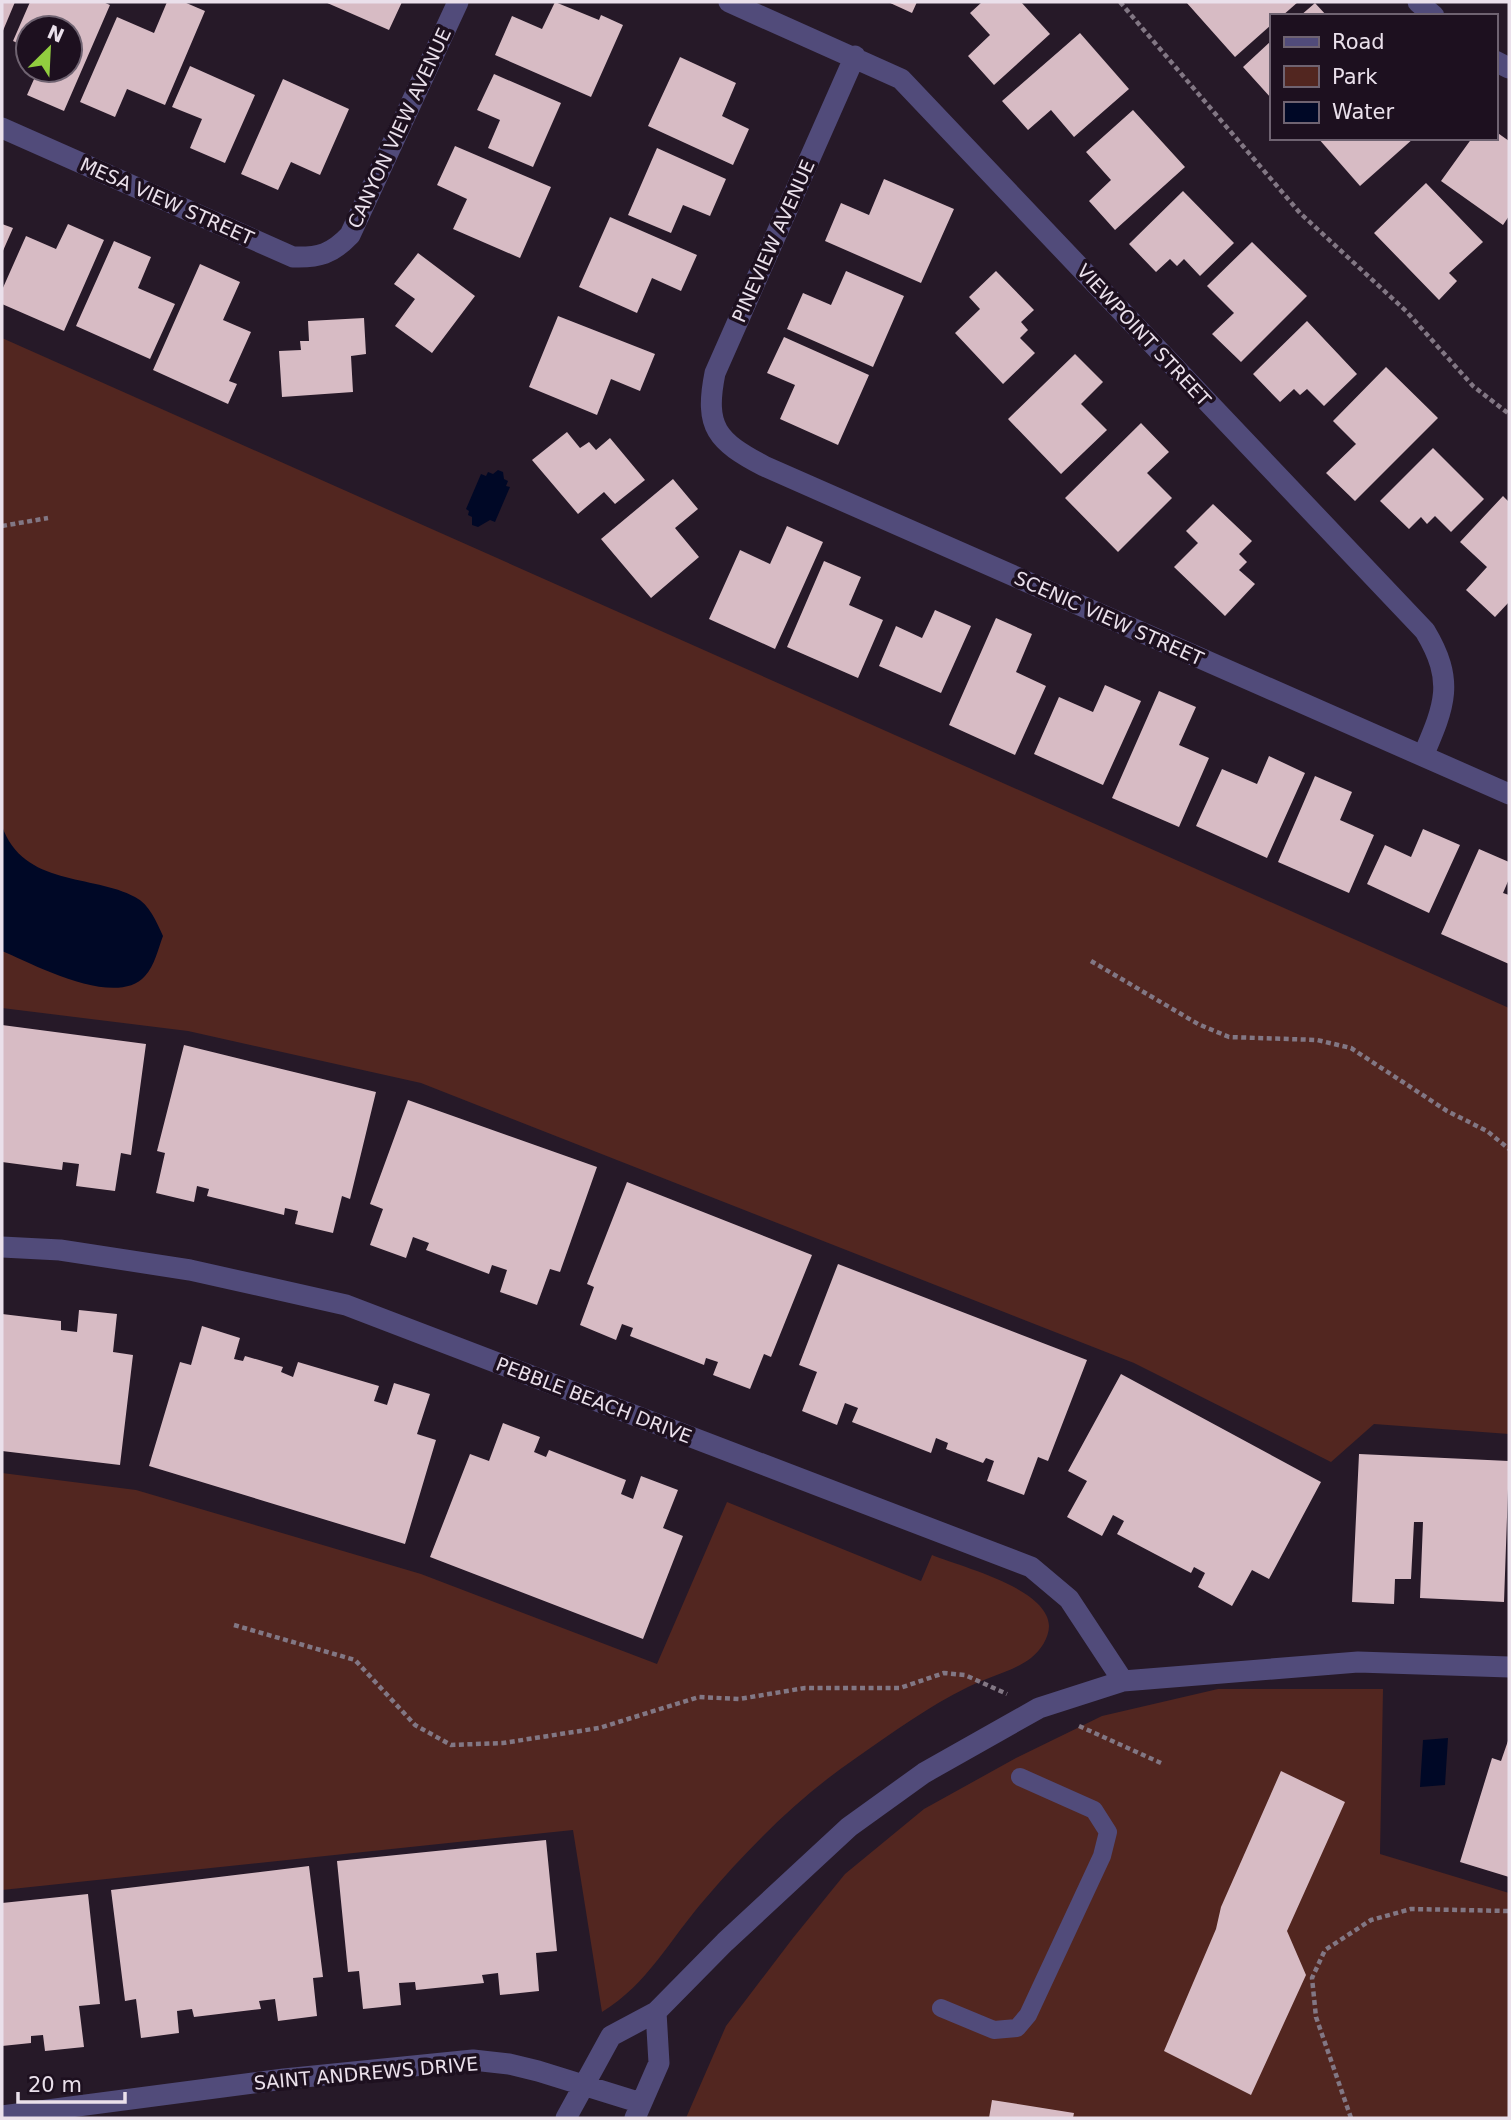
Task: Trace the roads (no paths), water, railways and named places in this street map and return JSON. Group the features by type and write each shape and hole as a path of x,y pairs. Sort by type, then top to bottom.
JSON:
{"street":[{"name":"CANYON VIEW AVENUE","path":"335,251 350,235 359,218 458,2"},
{"name":"VIEWPOINT STREET","path":"729,2 855,56 901,79 1425,631 1438,653 1446,695 1423,756"},
{"path":"1418,2 1432,14"},
{"name":"PINEVIEW AVENUE","path":"716,430 709,404 715,373 855,56"},
{"name":"MESA VIEW STREET","path":"2,128 293,257 316,258 335,251"},
{"name":"SCENIC VIEW STREET","path":"716,430 736,451 764,466 1509,794"},
{"name":"PEBBLE BEACH DRIVE","path":"2,1247 60,1250 190,1270 346,1306 1031,1567 1069,1599 1123,1681"},
{"path":"566,2118 611,2036 656,2012 725,1942 849,1826 924,1773 1040,1708 1123,1681 1358,1662 1509,1667"},
{"path":"638,2111 659,2063 656,2012"},
{"name":"SAINT ANDREWS DRIVE","path":"2,2116 284,2079 473,2060 509,2064 583,2084 638,2111"}],"lane":[{"path":"941,2008 994,2030 1017,2028 1028,2015 1102,1856 1108,1832 1094,1810 1020,1777"}],"water":[{"path":"498,470 503,472 504,479 508,481 506,486 510,487 495,522 490,520 478,527 472,525 472,517 466,509 481,474 486,476 488,472 493,474"},
{"path":"2,826 12,846 26,860 42,869 118,890 145,904 163,936 154,962 145,976 132,985 115,988 95,986 74,981 2,951"},
{"path":"1448,1738 1445,1785 1420,1787 1423,1740"}]}
